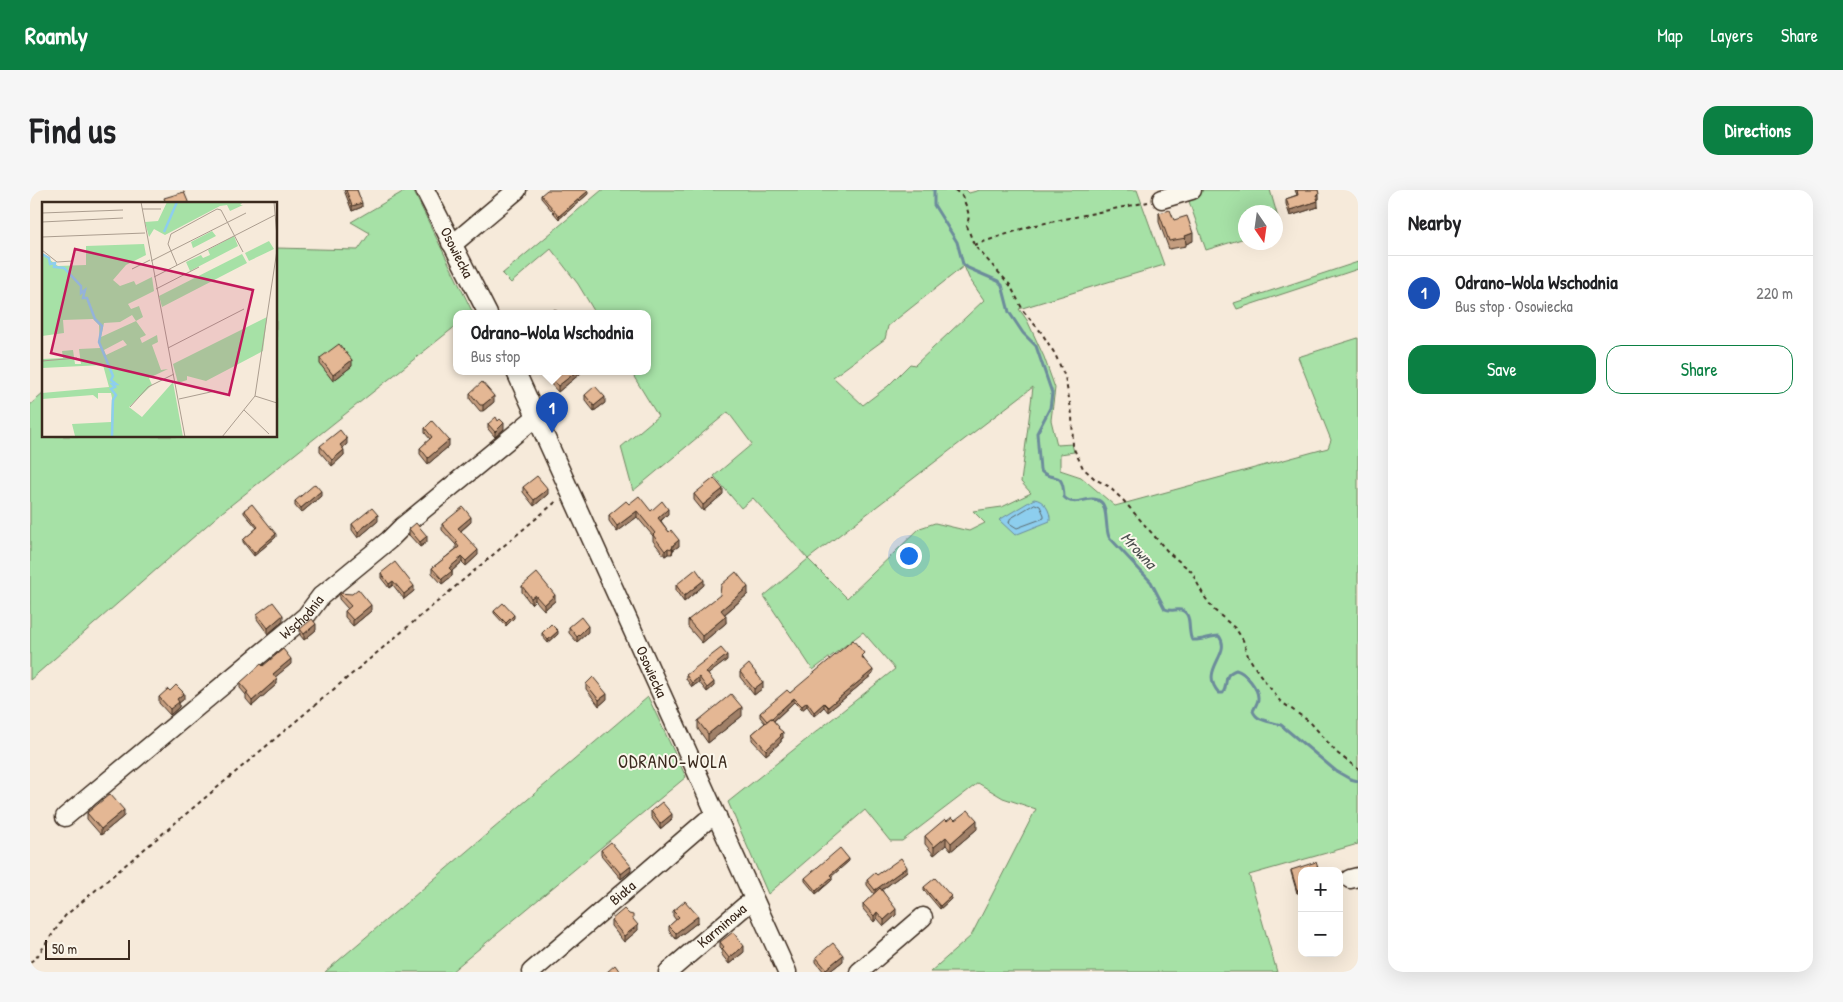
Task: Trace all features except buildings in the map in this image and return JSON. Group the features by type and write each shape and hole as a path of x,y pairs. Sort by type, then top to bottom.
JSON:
{"street":[{"name":"Osowiecka","path":"425,190 486,310"},
{"path":"452,243 459,240 517,190"},
{"path":"1162,199 1192,190"},
{"name":"Osowiecka","path":"517,375 787,972"},
{"name":"Wschodnia","path":"65,817 306,616 321,596 402,527 531,422 538,419"},
{"name":"Biała","path":"531,972 706,821 717,816"},
{"name":"Karminowa","path":"668,972 745,906 755,902"},
{"path":"860,972 923,917"}],"path":[{"path":"955,190 962,196 970,216 967,226 974,245 1010,285 1024,312 1041,332 1055,354 1066,384 1072,414 1073,447 1083,468 1124,500 1169,553 1191,571 1204,596 1214,610 1236,629 1243,640 1248,656 1280,701 1310,722 1337,753 1358,769"},
{"path":"974,245 1031,226 1162,199"},
{"path":"30,962 36,958 65,916 564,495 571,492"}],"green space":[{"path":"406,190 413,190 472,310 453,310 453,328 221,513 30,680 30,405 42,395 42,438 278,438 278,248 358,250 370,233 351,222"},
{"path":"602,190 966,190 969,193 980,190 1137,190 1164,265 1019,309 1027,320 1044,357 1055,388 1051,420 1057,445 1072,444 1074,452 1060,454 1060,470 1081,477 1115,506 1328,448 1331,440 1298,357 1358,338 1358,844 1249,875 1277,972 930,972 971,936 1036,809 1003,798 978,783 902,841 890,841 865,810 768,894 728,802 895,669 863,632 813,670 764,596 808,559 753,498 741,508 714,476 752,444 728,412 633,491 621,447 658,416 633,375 651,375 651,310 594,310 578,284 551,249 511,283 502,274","holes":["964,266 969,278 984,300 915,365 910,364 888,386 863,405 833,377 885,339 888,326","1033,387 1021,482 1031,493 1002,507 973,511 985,523 969,531 935,523 920,528 847,598 808,559"]},
{"path":"1185,190 1270,190 1274,205 1238,205 1238,240 1206,250"},
{"path":"1358,262 1358,269 1237,309 1234,303"},
{"path":"648,697 686,777 451,972 325,972"}],"water":[{"path":"1034,499 1041,501 1046,507 1050,521 1015,535 999,520"}],"waterway":[{"name":"Mrowna","path":"934,190 934,205 957,242 963,264 998,281 1002,285 1009,312 1023,333 1036,346 1052,393 1050,408 1037,433 1040,470 1044,474 1056,477 1062,482 1064,497 1068,500 1073,502 1092,499 1101,502 1105,509 1109,537 1151,582 1165,609 1185,612 1192,640 1219,636 1222,649 1212,677 1219,693 1223,693 1229,674 1236,670 1240,671 1251,682 1258,695 1253,711 1255,715 1265,721 1281,725 1336,771 1358,781"}],"place":[{"name":"Odrano-Wola Wschodnia","path":"552,433"}],"district":[{"name":"ODRANO-WOLA","path":"673,762"}]}
